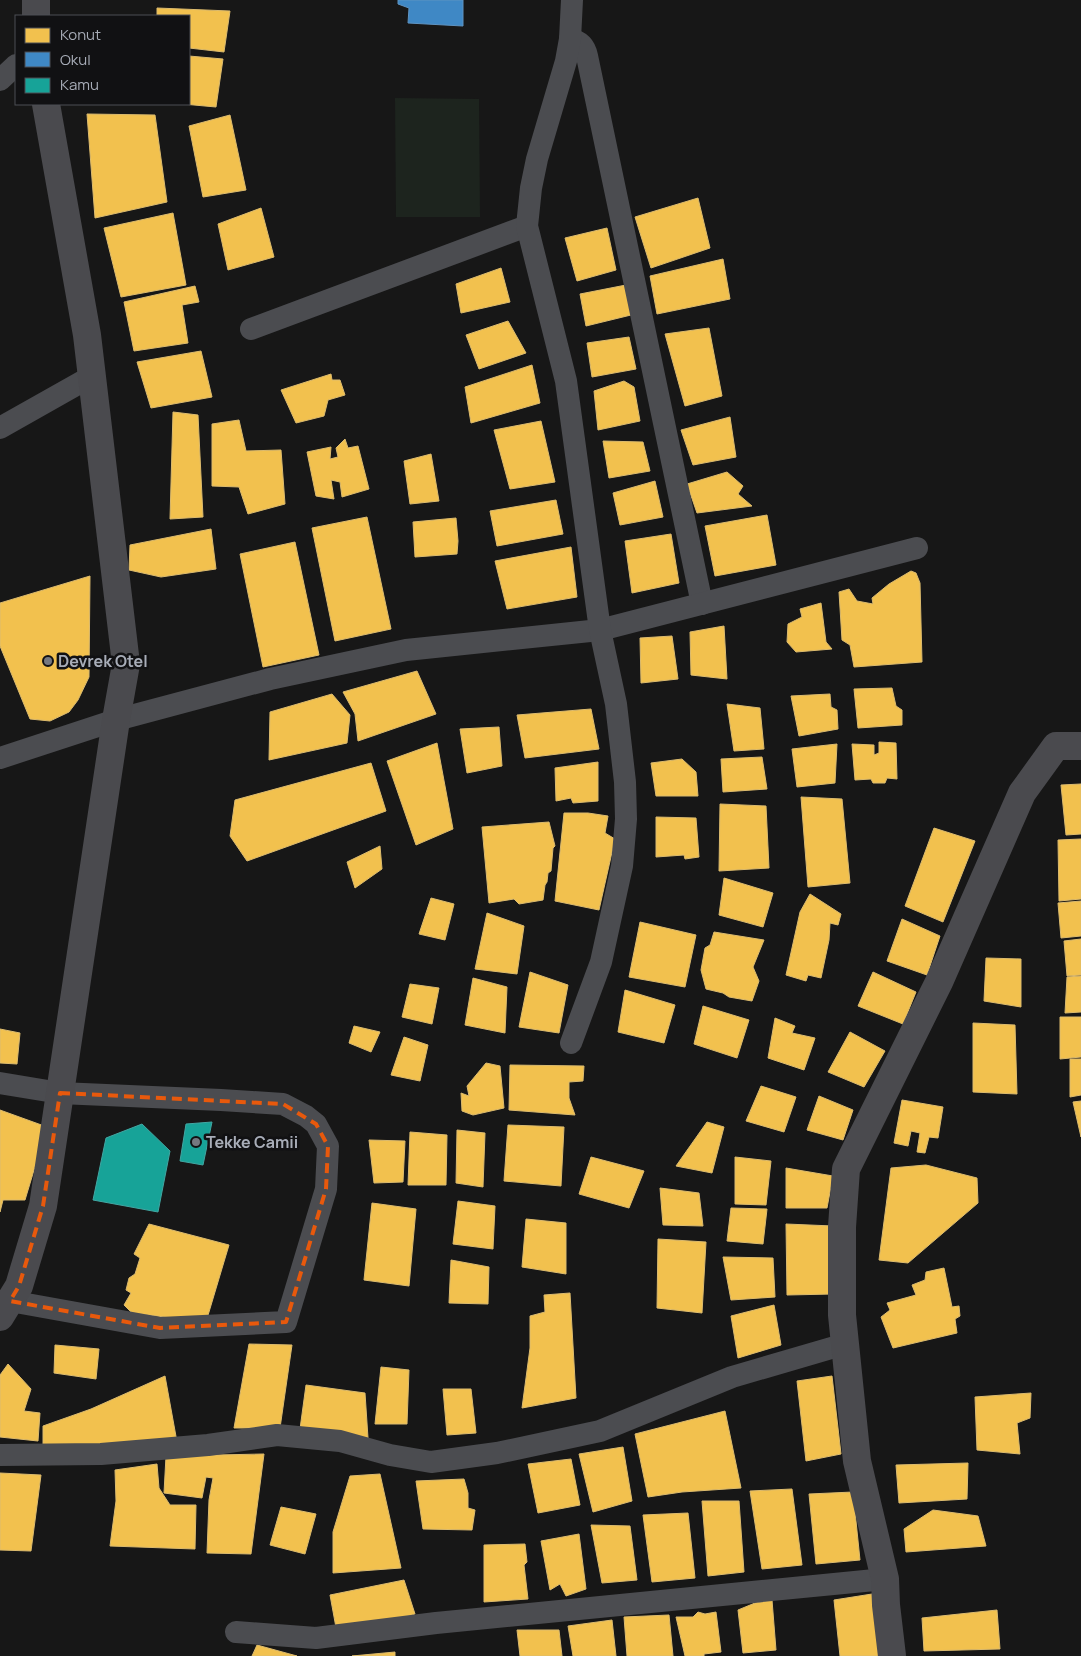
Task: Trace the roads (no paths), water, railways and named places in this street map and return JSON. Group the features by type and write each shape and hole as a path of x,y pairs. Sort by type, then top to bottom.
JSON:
{"street":[{"path":"36,0 36,15"},
{"path":"571,1043 601,962 622,866 626,819 616,704 600,630 566,381 527,226 531,188 537,159 566,61 570,39 572,0"},
{"path":"570,39 583,46 587,56 702,604"},
{"path":"0,80 15,66"},
{"path":"0,1083 60,1093 282,1104 306,1116 316,1124 328,1146 326,1189 286,1322 160,1328 5,1309 19,1286 44,1206 60,1093 116,720 126,664 87,335 46,105"},
{"path":"251,329 527,226"},
{"path":"0,428 92,376"},
{"path":"0,758 116,720 270,679 406,650 600,630 917,548"},
{"path":"892,1656 885,1579 858,1461 842,1314 842,1226 846,1169 939,982 1022,794 1056,746 1081,746"},
{"path":"0,1454 101,1454 208,1445 277,1435 340,1440 390,1455 431,1462 497,1453 600,1432 732,1377 845,1344"},
{"path":"236,1632 316,1638 436,1623 885,1579"}],"place":[{"name":"Devrek Otel","path":"48,661"},
{"name":"Tekke Camii","path":"196,1142"}]}
